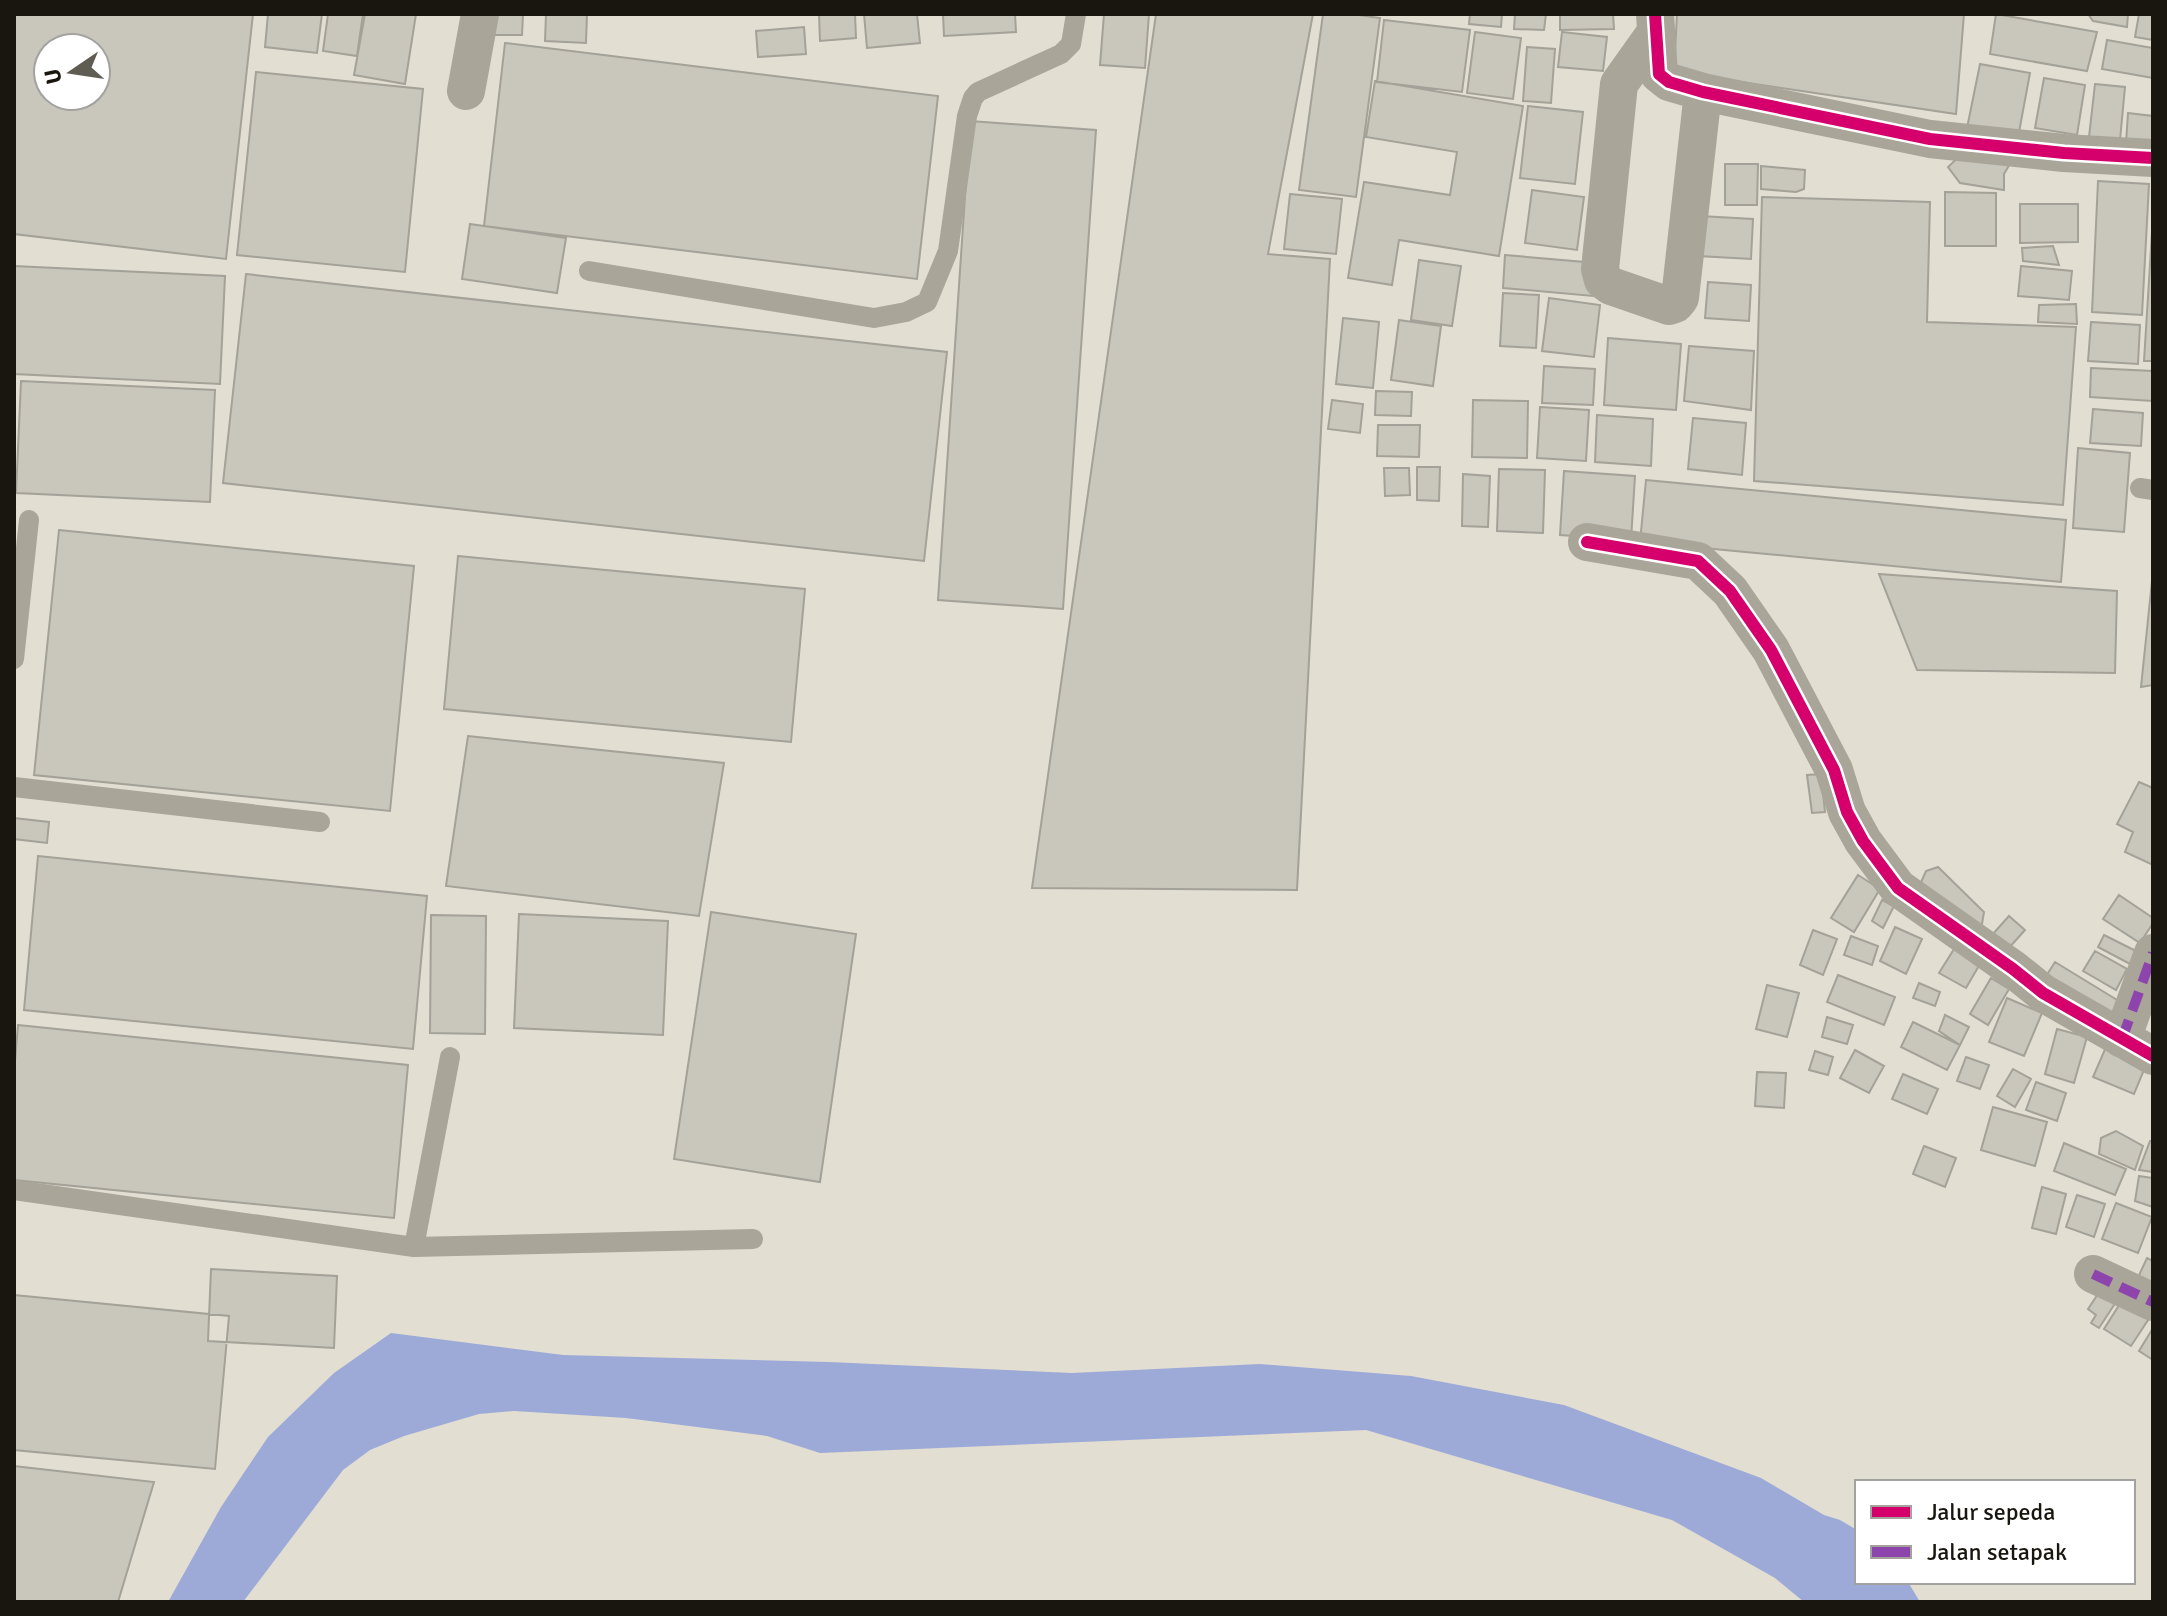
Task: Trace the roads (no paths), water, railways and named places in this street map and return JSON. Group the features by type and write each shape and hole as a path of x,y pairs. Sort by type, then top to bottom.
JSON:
{"street":[{"path":"466,91 480,14"},
{"path":"1656,23 1619,84 1600,269 1603,280 1611,286 1669,306 1680,298 1703,92"},
{"path":"1656,23 1659,74 1669,82 1703,92 1930,139 2064,153 2153,158"},
{"path":"1587,542 1698,561 1730,591 1771,650 1834,770 1847,812 1863,841 1898,888 2043,993 2138,1047 2153,953"},
{"path":"2093,1274 2153,1302"}],"lane":[{"path":"589,271 874,318 906,312 927,302 948,251 967,116 973,98 978,92 1061,54 1071,44 1076,14"},
{"path":"14,659 29,520"},
{"path":"14,787 320,822"},
{"path":"414,1247 450,1057"},
{"path":"14,1190 414,1247 753,1239"}],"water":[{"path":"391,1333 563,1355 829,1362 1072,1373 1260,1364 1411,1376 1564,1405 1761,1478 1824,1515 1855,1529 1855,1584 1909,1584 1920,1602 1804,1602 1775,1578 1672,1520 1366,1430 820,1453 767,1436 626,1418 514,1411 479,1414 404,1436 370,1450 343,1470 243,1602 168,1602 221,1507 268,1437 334,1373"}]}
